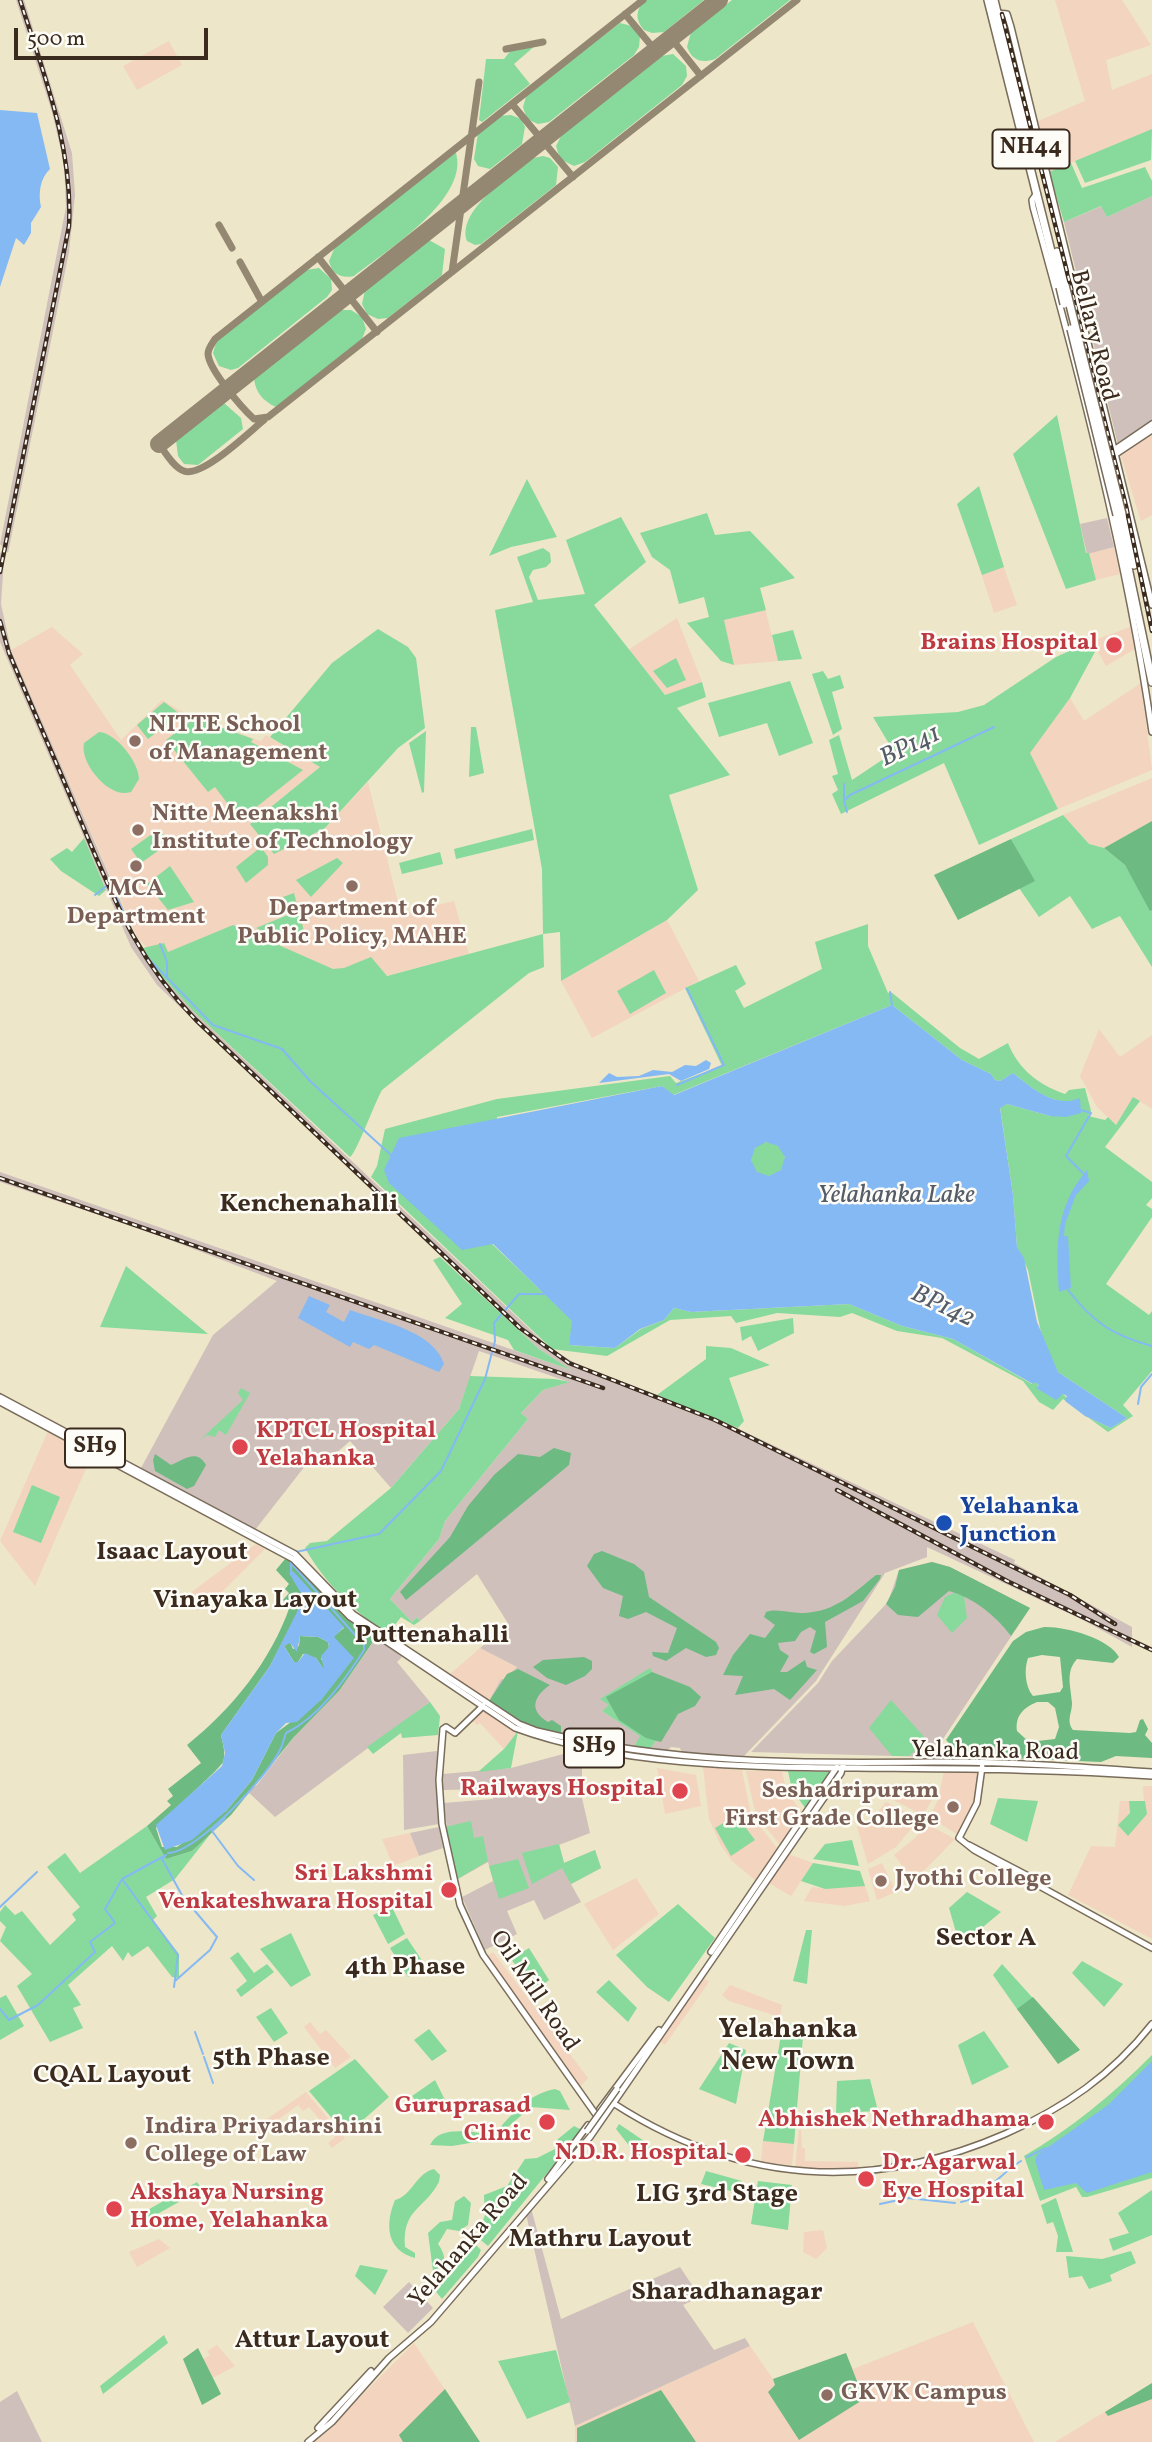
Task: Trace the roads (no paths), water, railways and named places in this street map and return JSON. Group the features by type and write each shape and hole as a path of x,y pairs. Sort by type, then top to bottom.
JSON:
{"highway":[{"name":"Bellary Road","path":"991,0 997,13 1024,120 1152,654"},
{"name":"Bellary Road","path":"991,0 1037,193 1063,286"},
{"path":"1024,120 1034,126"},
{"path":"1031,149 1037,141"},
{"name":"Bellary Road","path":"1120,515 1152,682"}],"main road":[{"path":"997,13 1007,14 1152,605"},
{"path":"1037,193 1032,199 1033,207 1137,637 1152,732"},
{"path":"1115,453 1152,424"},
{"path":"1096,459 1115,453 1152,430"},
{"name":"SH9","path":"0,1397 299,1563 364,1627 515,1728 562,1739 702,1759 840,1766"},
{"name":"SH9","path":"0,1402 274,1548"},
{"name":"SH9","path":"331,1597 519,1724 562,1739"},
{"name":"Oil Mill Road","path":"482,1706 454,1734 446,1728 443,1729 439,1780 450,1872 460,1905 483,1955 595,2116"},
{"path":"551,2177 589,2132 619,2090 840,1766"},
{"name":"Yelahanka Road","path":"840,1766 982,1766 1152,1774"},
{"path":"982,1766 977,1803 959,1838 1152,1946"},
{"path":"606,2099 668,2136 758,2166 829,2174 897,2169 945,2157 1023,2126 1076,2097 1105,2076 1152,2024"},
{"name":"Yelahanka Road","path":"551,2177 606,2099 654,2040"},
{"name":"Yelahanka Road","path":"305,2442 334,2420 389,2358 431,2322 551,2177 602,2121 654,2040"},
{"path":"595,2116 602,2121"}],"water":[{"path":"0,110 37,113 50,169 42,182 41,207 31,223 31,233 24,245 16,238 0,287"},
{"name":"Yelahanka Lake","path":"892,1005 962,1060 991,1074 995,1080 1000,1081 1013,1073 1053,1099 1071,1101 1080,1098 1081,1113 1066,1117 1050,1116 1007,1104 1000,1108 1013,1195 1017,1247 1024,1258 1037,1322 1058,1372 1127,1418 1111,1428 1085,1416 1065,1401 1067,1396 1063,1394 1056,1400 1036,1388 1039,1385 1035,1382 1033,1384 953,1339 902,1326 849,1304 691,1312 674,1308 664,1320 640,1329 615,1348 569,1345 572,1321 493,1244 462,1250 389,1183 384,1170 399,1138 662,1086 674,1095","holes":["766,1142 778,1146 785,1157 781,1170 769,1176 757,1172 751,1160 755,1148"]},
{"path":"706,1060 711,1063 709,1069 681,1081 669,1074 599,1083 609,1073 617,1077 639,1076 653,1070 672,1072 685,1065 696,1066"},
{"path":"1087,1170 1089,1181 1076,1195 1065,1224 1064,1236 1068,1236 1071,1288 1059,1292 1058,1243 1063,1213 1076,1184"},
{"path":"309,1296 330,1305 326,1312 344,1322 350,1310 418,1335 438,1353 444,1364 439,1372 374,1345 369,1349 353,1342 350,1347 298,1318"},
{"path":"293,1571 344,1627 334,1637 354,1658 322,1699 297,1722 286,1723 276,1733 252,1780 226,1811 192,1840 165,1850 156,1825 222,1766 225,1753 221,1735 270,1666 304,1598 289,1573","holes":["300,1636 318,1637 328,1642 329,1647 321,1656 324,1669 316,1658 305,1653 298,1662 294,1662 284,1646 290,1643 297,1652"]},
{"path":"1152,2061 1152,2172 1087,2193 1076,2183 1044,2190 1035,2160 1037,2155 1108,2105"}],"waterway":[{"name":"BP141","path":"847,812 844,801 850,795 994,727"},
{"name":"BP141","path":"844,784 844,799"},
{"path":"95,895 110,883 136,941 149,959 213,1025 282,1049 310,1081 392,1156"},
{"path":"160,944 167,962 167,977"},
{"path":"677,1085 724,1065 687,989"},
{"name":"BP141","path":"890,992 892,1005"},
{"path":"1081,1110 1091,1113 1066,1156 1085,1175"},
{"path":"1068,1290 1086,1311 1105,1326 1152,1346"},
{"path":"296,1552 379,1534 441,1471 485,1379 495,1341 494,1323 519,1294 544,1294"},
{"name":"BP142","path":"1138,1404 1141,1387 1152,1374"},
{"path":"291,1559 291,1572"},
{"path":"168,1853 197,1840 248,1793 274,1760 286,1733 320,1708 364,1650 364,1645 291,1563"},
{"path":"225,1818 212,1831 238,1866 254,1880"},
{"path":"0,2009 9,2020 38,2005 95,1952 90,1942 115,1923 105,1909 122,1879 166,1855"},
{"path":"165,1856 162,1859 183,1897 217,1937 210,1950 175,1981"},
{"path":"0,1907 37,1872"},
{"path":"122,1879 178,1955 174,1987"},
{"path":"195,2032 203,2054"},
{"path":"204,2057 213,2083"},
{"path":"1027,2157 1046,2148"},
{"path":"961,2202 985,2190 1021,2161"},
{"path":"880,2204 908,2198 955,2203"}],"railway":[{"path":"0,572 69,226 69,197 62,140 20,0"},
{"path":"1002,14 1126,506 1152,631"},
{"path":"0,621 9,653 101,868 126,921 156,972 196,1020 520,1328 569,1363 715,1420 1070,1595 1115,1624"},
{"path":"0,1178 603,1388"},
{"path":"837,1490 1007,1581 1152,1650"}],"place":[{"name":"Brains Hospital","path":"1114,645"},
{"name":"NITTE School of Management","path":"135,741"},
{"name":"Nitte Meenakshi Institute of Technology","path":"138,830"},
{"name":"MCA Department","path":"136,866"},
{"name":"Department of Public Policy, MAHE","path":"352,886"},
{"name":"KPTCL Hospital Yelahanka","path":"240,1447"},
{"name":"Yelahanka Junction","path":"944,1523"},
{"name":"Railways Hospital","path":"680,1791"},
{"name":"Seshadripuram First Grade College","path":"953,1807"},
{"name":"Jyothi College","path":"881,1881"},
{"name":"Sri Lakshmi Venkateshwara Hospital","path":"449,1890"},
{"name":"Guruprasad Clinic","path":"547,2122"},
{"name":"Abhishek Nethradhama","path":"1046,2122"},
{"name":"Indira Priyadarshini College of Law","path":"131,2143"},
{"name":"N.D.R. Hospital","path":"743,2155"},
{"name":"Dr. Agarwal Eye Hospital","path":"866,2179"},
{"name":"Akshaya Nursing Home, Yelahanka","path":"114,2209"},
{"name":"GKVK Campus","path":"827,2395"}],"district":[{"name":"Kenchenahalli","path":"309,1206"},
{"name":"Isaac Layout","path":"172,1554"},
{"name":"Vinayaka Layout","path":"255,1602"},
{"name":"Puttenahalli","path":"432,1637"},
{"name":"Sector A","path":"986,1940"},
{"name":"4th Phase","path":"405,1969"},
{"name":"Yelahanka New Town","path":"788,2048"},
{"name":"5th Phase","path":"271,2060"},
{"name":"CQAL Layout","path":"112,2077"},
{"name":"LIG 3rd Stage","path":"717,2196"},
{"name":"Mathru Layout","path":"600,2241"},
{"name":"Sharadhanagar","path":"727,2294"},
{"name":"Attur Layout","path":"312,2342"}]}
